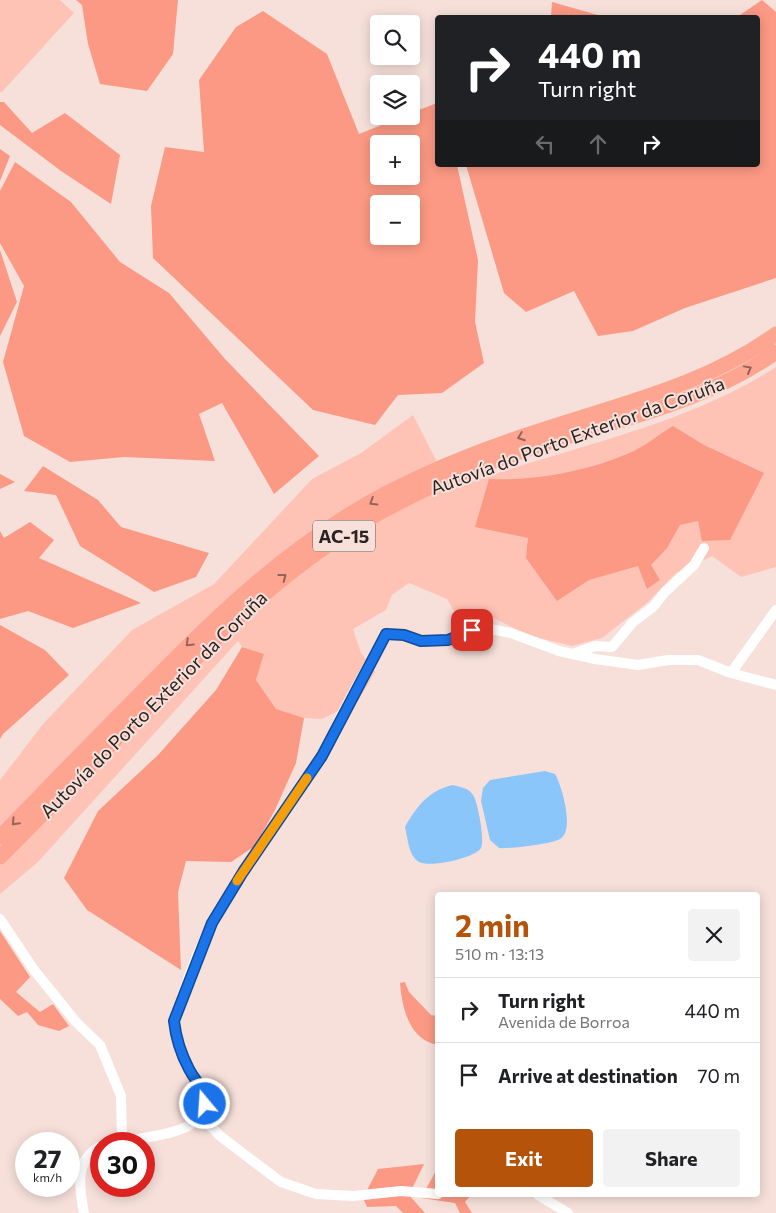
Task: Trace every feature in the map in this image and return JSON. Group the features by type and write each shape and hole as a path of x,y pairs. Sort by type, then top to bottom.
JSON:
{"highway":[{"name":"Autovía do Porto Exterior da Coruña","path":"0,837 189,644 256,580 303,545 387,493 452,462 536,432 652,396 718,369 755,349 776,334"},
{"name":"Autovía do Porto Exterior da Coruña","path":"0,857 199,654 265,591 311,556 393,505 458,476 540,445 657,410 724,382 776,352"}],"street":[{"path":"574,654 595,646 612,647 633,622 653,607 665,592 694,565 704,548"},
{"path":"731,673 776,610"},
{"path":"155,1134 187,1126 201,1116 205,1104 204,1090 190,1071 176,1038 174,1021 182,996 212,923 243,872 322,756 386,634 404,635 421,641 448,640 472,630 490,629 511,633 574,654 638,665 668,660 698,660 731,673 776,685"},
{"path":"0,919 40,977 76,1022 100,1045 121,1096 122,1132"},
{"path":"201,1116 220,1136 280,1182 316,1194 354,1196 401,1191 435,1194"},
{"path":"84,1213 79,1177 83,1162 90,1154"},
{"path":"541,1197 568,1213"}],"shaded area":[{"path":"0,0 60,0 74,13 2,92 0,92"},
{"path":"76,0 178,0 173,54 147,91 100,84 88,44 82,5"},
{"path":"762,0 776,12 776,278 685,308 633,331 598,336 574,291 526,312 504,293 467,167 760,167 760,15 740,15"},
{"path":"552,2 598,15 551,15"},
{"path":"263,11 327,54 359,134 382,125 420,125 420,110 435,104 435,167 457,167 478,260 475,322 484,363 442,393 398,395 375,425 313,410 153,258 151,206 165,147 204,152 199,80 236,27"},
{"path":"0,102 4,102 32,133 65,113 120,155 111,204 61,171 0,125"},
{"path":"0,149 10,156 0,181"},
{"path":"15,162 71,202 120,262 169,293 225,359 319,456 274,494 222,403 199,414 215,461 124,457 70,462 24,436 3,362 24,286 0,243 0,191"},
{"path":"0,250 17,302 0,336"},
{"path":"776,367 776,567 741,577 712,556 676,573 648,602 602,638 572,646 527,635 492,617 465,621 454,611 447,599 409,583 392,595 386,610 353,629 361,653 375,672 358,701 322,719 304,718 276,709 256,680 264,654 242,647 238,641 38,862 0,894 0,780 43,724 132,630 214,584 312,479 361,453 413,415 437,462 442,493 526,464 655,424 697,408 737,389"},
{"path":"673,426 704,445 764,473 730,540 702,541 698,521 680,525 667,548 651,565 660,580 647,589 638,566 589,580 557,601 526,558 528,538 475,527 489,479 542,477 594,466 645,445"},
{"path":"43,466 98,500 121,527 209,553 196,577 154,592 80,546 56,495 24,491"},
{"path":"0,474 15,482 0,489"},
{"path":"30,522 54,540 39,558 141,603 73,628 28,611 0,619 0,531 4,538"},
{"path":"0,625 45,650 69,675 3,734 0,739"},
{"path":"242,647 264,654 256,680 276,709 304,718 296,763 275,810 255,846 231,862 186,861 178,892 181,970 87,910 64,878 98,811 158,755 216,690"},
{"path":"0,931 30,977 16,992 40,1012 53,1004 69,1026 59,1031 38,1025 27,1012 18,1016 0,999"},
{"path":"405,982 409,992 431,1015 435,1016 435,1044 427,1042 420,1036 409,1021 405,1012 400,983"},
{"path":"424,1164 409,1195 425,1213 403,1213 396,1206 367,1207 363,1198 378,1169"},
{"path":"435,1173 435,1197 469,1197 465,1202 472,1213 460,1213 455,1203 421,1198"}],"water":[{"path":"545,771 555,774 561,788 567,818 567,827 564,834 560,839 548,843 499,848 490,840 481,801 483,788 490,780"},
{"path":"453,785 469,791 475,799 482,830 481,848 477,852 452,861 432,864 419,862 411,851 405,827 424,800 437,791"}],"slow traffic":[{"path":"237,881 307,778"}],"route":[{"path":"205,1104 204,1090 190,1071 183,1057 176,1038 174,1021 212,923 243,872 322,756 343,712 386,634 404,635 421,641 448,640 472,630"}]}
